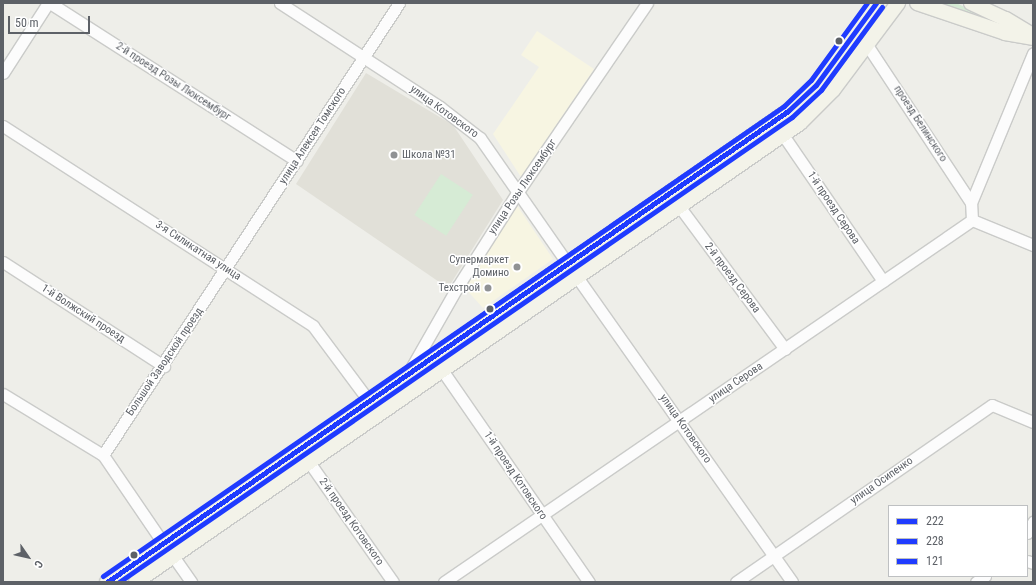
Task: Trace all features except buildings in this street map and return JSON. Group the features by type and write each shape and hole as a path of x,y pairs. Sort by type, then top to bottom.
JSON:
{"main road":[{"path":"107,582 568,264 803,98 876,3"},
{"path":"136,582 413,389 783,135 826,98 898,3"},
{"path":"917,3 1005,33 1033,37"},
{"path":"971,3 1006,19 1033,37"},
{"path":"406,375 415,378 413,389"},
{"path":"167,560 165,553 168,540"}],"street":[{"path":"3,73 49,3"},
{"name":"2-й проезд Розы Люксембург","path":"49,3 296,161"},
{"name":"улица Котовского","path":"280,3 440,107 480,138 568,264"},
{"name":"улица Алексея Томского","path":"227,269 399,3"},
{"name":"улица Розы Люксембург","path":"406,375 517,193 647,3"},
{"name":"проезд Белинского","path":"867,45 971,203"},
{"name":"проезд Белинского","path":"972,220 971,203 1033,53"},
{"name":"3-я Силикатная улица","path":"3,126 227,269 313,326 369,401"},
{"name":"1-й проезд Серова","path":"783,135 883,281"},
{"name":"2-й проезд Серова","path":"679,206 785,349"},
{"path":"972,220 1033,244"},
{"name":"улица Серова","path":"444,582 543,517 679,421 972,220"},
{"name":"1-й Волжский проезд","path":"3,262 164,366"},
{"name":"Большой Заводской проезд","path":"103,455 164,366 227,269"},
{"name":"улица Котовского","path":"577,277 792,582"},
{"name":"1-й проезд Котовского","path":"442,370 589,582"},
{"path":"3,394 103,455 168,540"},
{"name":"улица Осипенко","path":"736,582 992,405 1033,422"},
{"name":"2-й проезд Котовского","path":"308,462 393,582"},
{"path":"1028,532 1033,522"},
{"path":"167,560 191,582"}],"shaded area":[{"path":"537,31 594,69 521,177 493,134 539,67 521,55"},
{"name":"Школа №31","path":"366,73 453,125 503,200 448,288 296,184"},
{"path":"516,204 553,259 483,308 464,287"}],"green space":[{"path":"932,3 956,3 1001,24"},
{"path":"441,174 473,195 446,236 414,215"}],"transit line":[{"name":"121","path":"103,576 784,106 811,80 867,3"},
{"name":"222","path":"107,582 788,111 816,85 876,3"},
{"name":"228","path":"119,582 792,117 821,90 882,7"}],"place":[{"name":"Школа №31","path":"394,155"},
{"name":"Супермаркет Домино","path":"517,267"},
{"name":"Техстрой","path":"488,288"}]}
